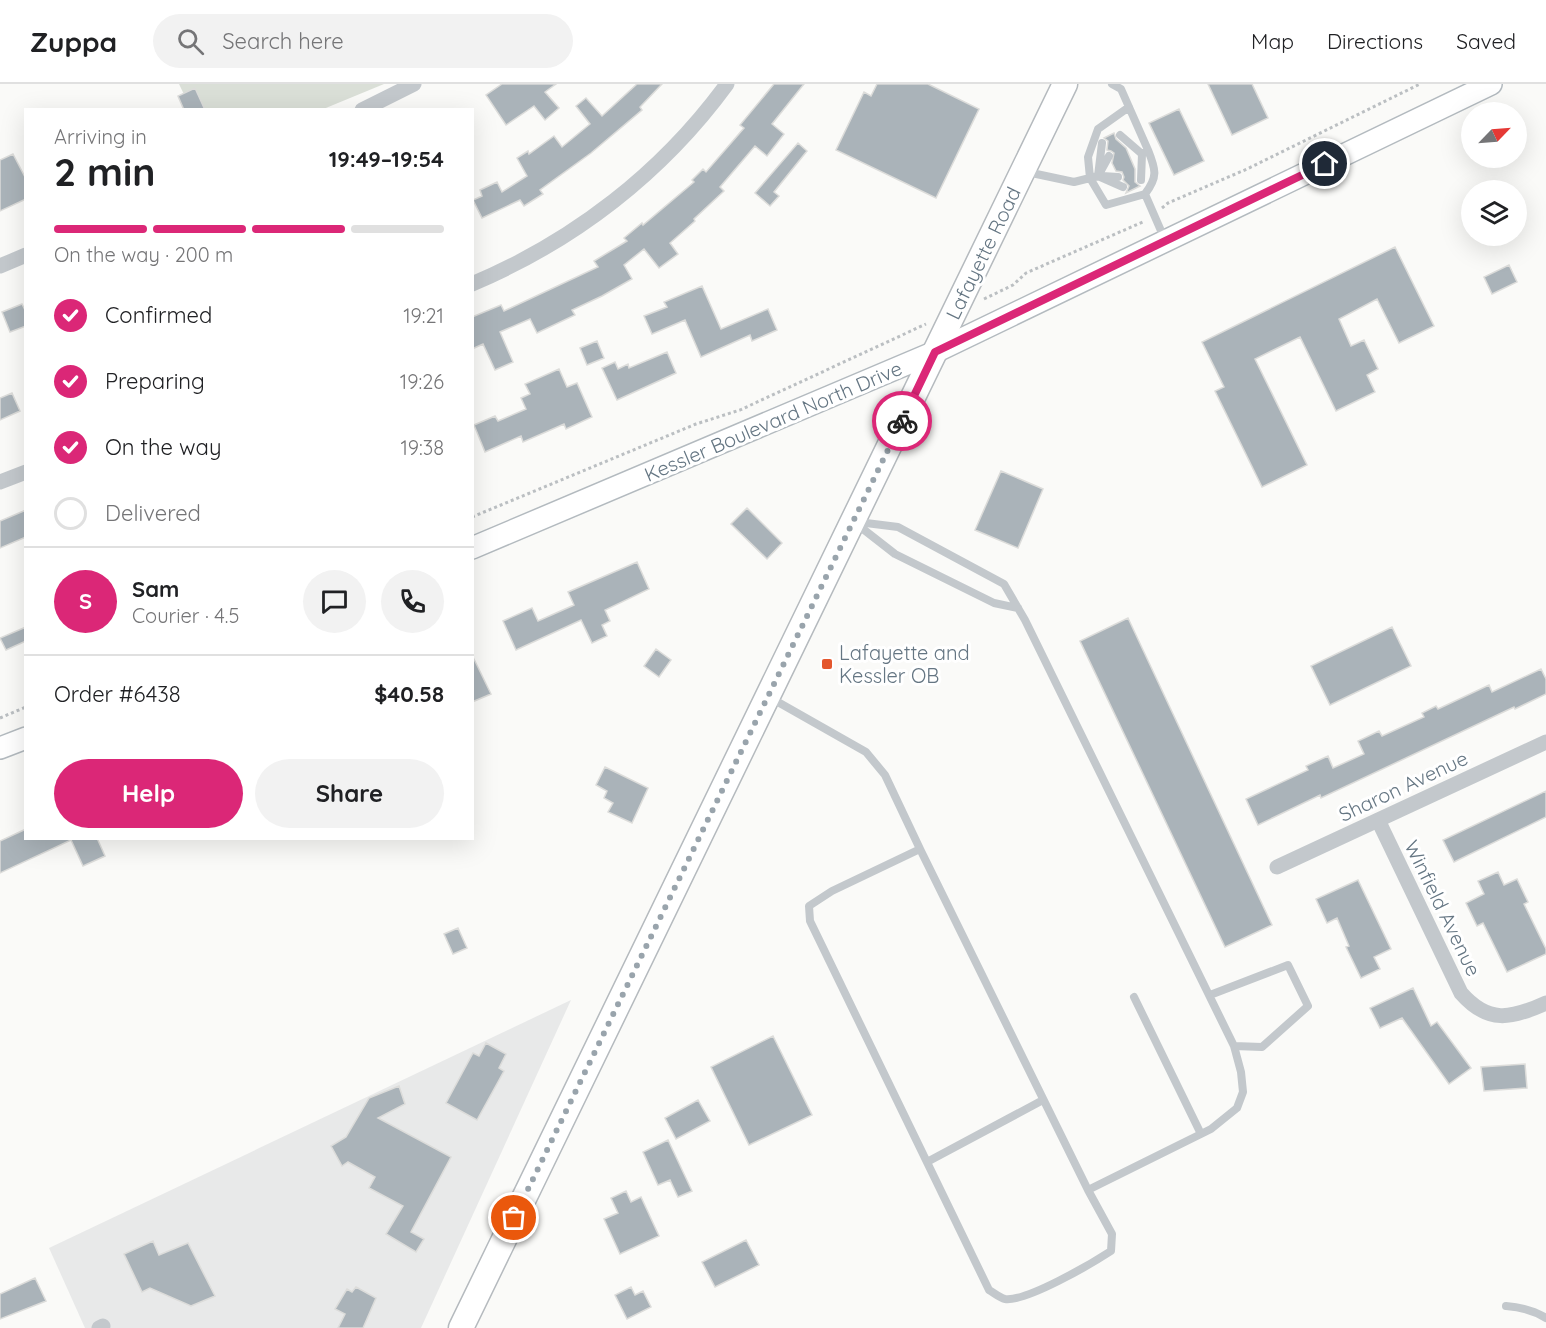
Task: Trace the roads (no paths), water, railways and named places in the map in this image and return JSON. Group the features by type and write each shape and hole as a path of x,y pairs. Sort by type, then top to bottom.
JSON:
{"main road":[{"name":"Lafayette Road","path":"461,1328 1065,84"},
{"name":"Kessler Boulevard North Drive","path":"474,547 935,352 1491,84"},
{"path":"0,748 24,739"}],"street":[{"path":"366,108 414,84"},
{"path":"474,283 546,248 610,204 650,171 678,143 727,84"},
{"path":"0,266 24,256"},
{"path":"0,482 24,473"},
{"name":"Sharon Avenue","path":"1277,867 1546,742"},
{"name":"Winfield Avenue","path":"1378,820 1461,993 1466,999 1478,1009 1501,1016 1525,1012 1546,1003"}],"lane":[{"path":"1112,84 1121,88 1129,107 1145,152 1156,170 1153,184 1145,194 1106,205 1088,157 1098,129 1129,107"},
{"path":"1119,135 1145,152"},
{"path":"1094,177 1102,143"},
{"path":"1126,148 1145,152"},
{"path":"1135,168 1145,152"},
{"path":"1140,180 1145,152"},
{"path":"1094,177 1108,156"},
{"path":"1022,171 1074,182 1094,177 1118,177"},
{"path":"1094,177 1123,187"},
{"path":"1145,194 1165,241"},
{"path":"853,522 895,554 994,603 1018,608"},
{"path":"853,522 898,527 1004,584 1025,620 1234,1046 1241,1072 1243,1092 1236,1108 1211,1129 1089,1190"},
{"path":"768,696 866,752 885,775 1043,1100 1112,1234 1111,1251 1096,1261 1022,1298 1004,1299 989,1290 810,921 808,906 832,891 920,849"},
{"path":"1210,995 1288,965 1308,1006 1262,1047 1234,1046"},
{"path":"1134,998 1201,1134"},
{"path":"927,1162 1043,1100"},
{"path":"1506,1306 1519,1306 1537,1312 1546,1318"}],"place":[{"name":"Lafayette and Kessler OB","path":"827,664"}]}
